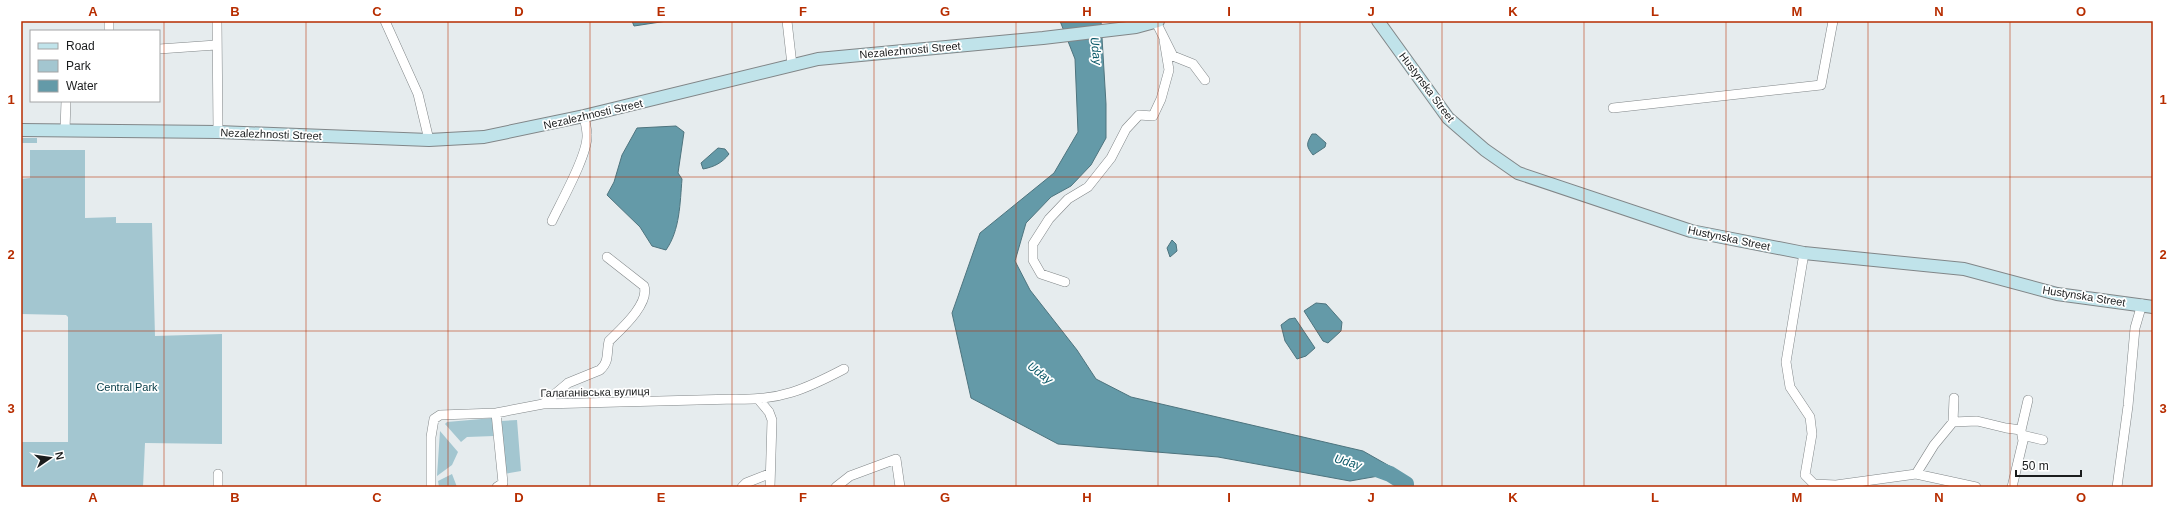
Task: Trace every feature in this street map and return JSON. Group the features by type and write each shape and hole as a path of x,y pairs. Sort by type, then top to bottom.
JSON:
{"main road":[{"name":"Nezalezhnosti Street","path":"21,130 218,132 429,140 484,137 584,116 818,58 1043,38 1136,27 1157,21"},
{"name":"Hustynska Street","path":"1378,21 1448,118 1485,150 1518,173 1691,231 1804,253 1964,269 2057,294 2148,305"}],"street":[{"path":"217,21 216,45 218,132"},
{"path":"385,21 418,94 429,140"},
{"path":"787,21 792,65"},
{"path":"1157,21 1172,56 1193,64 1206,80"},
{"path":"1613,108 1821,86 1833,21"},
{"path":"1065,282 1040,274 1033,260 1033,244 1049,219 1068,199 1088,187 1111,158 1126,129 1139,115 1153,116 1162,99 1169,70 1164,40"},
{"path":"160,49 216,45"},
{"path":"65,130 66,102"},
{"path":"552,221 568,190 586,145 587,135 584,116"},
{"path":"1804,253 1786,362 1790,387 1810,417 1812,434 1805,475 1814,484 1836,485 1916,474 1976,487"},
{"path":"542,404 568,383 600,370 605,366 608,360 609,342 631,320 644,296 644,286 607,257"},
{"path":"2117,487 2128,406 2134,328 2148,305"},
{"name":"Галаганівська вулиця","path":"432,487 430,437 434,419 440,415 496,413 542,404 736,399 759,400 800,391 844,369"},
{"path":"1916,474 1934,445 1953,422 1954,398"},
{"path":"759,400 769,412 772,420 769,474 770,487"},
{"path":"2012,487 2023,441 2022,433 2028,400"},
{"path":"496,413 503,484 497,487"},
{"path":"1953,422 1977,421 2006,428 2043,440"},
{"path":"836,487 850,476 896,459 900,487"},
{"path":"218,474 218,487"},
{"path":"742,487 746,483 769,474"}],"green space":[{"path":"21,138 37,138 37,143 21,143"},
{"name":"Central Park","path":"30,150 85,150 85,218 116,217 116,223 152,223 155,336 222,334 222,444 145,443 143,487 21,487 21,442 68,442 68,317 66,315 21,314 21,179 30,178"},
{"path":"493,418 494,436 467,437 461,442 445,424 447,422"},
{"path":"517,420 521,471 504,474 501,421"},
{"path":"440,431 458,452 452,465 437,476"},
{"path":"452,474 457,487 439,487 438,481"}],"water":[{"path":"632,21 667,21 634,26"},
{"path":"1060,21 1101,21 1106,104 1106,138 1091,165 1071,186 1051,197 1026,223 1015,261 1030,290 1077,350 1096,379 1131,397 1363,451 1393,468 1390,474 1350,481 1218,457 1058,444 971,398 952,313 980,233 1054,173 1078,132 1075,59"},
{"path":"676,126 684,132 678,173 682,179 681,197 677,225 671,242 666,250 652,246 640,227 607,195 614,182 622,155 637,128"},
{"path":"1312,134 1316,134 1326,143 1325,147 1313,155 1308,145"},
{"path":"718,148 725,149 729,154 718,164 703,169 701,163"},
{"path":"1172,240 1176,244 1177,251 1170,257 1167,248"},
{"path":"1316,303 1326,304 1342,322 1341,331 1328,343 1323,341 1304,311"},
{"path":"1295,318 1315,348 1306,356 1297,359 1285,341 1281,325 1289,319"}],"waterway":[{"name":"Uday","path":"1371,467 1390,474 1406,484 1406,487"}]}
